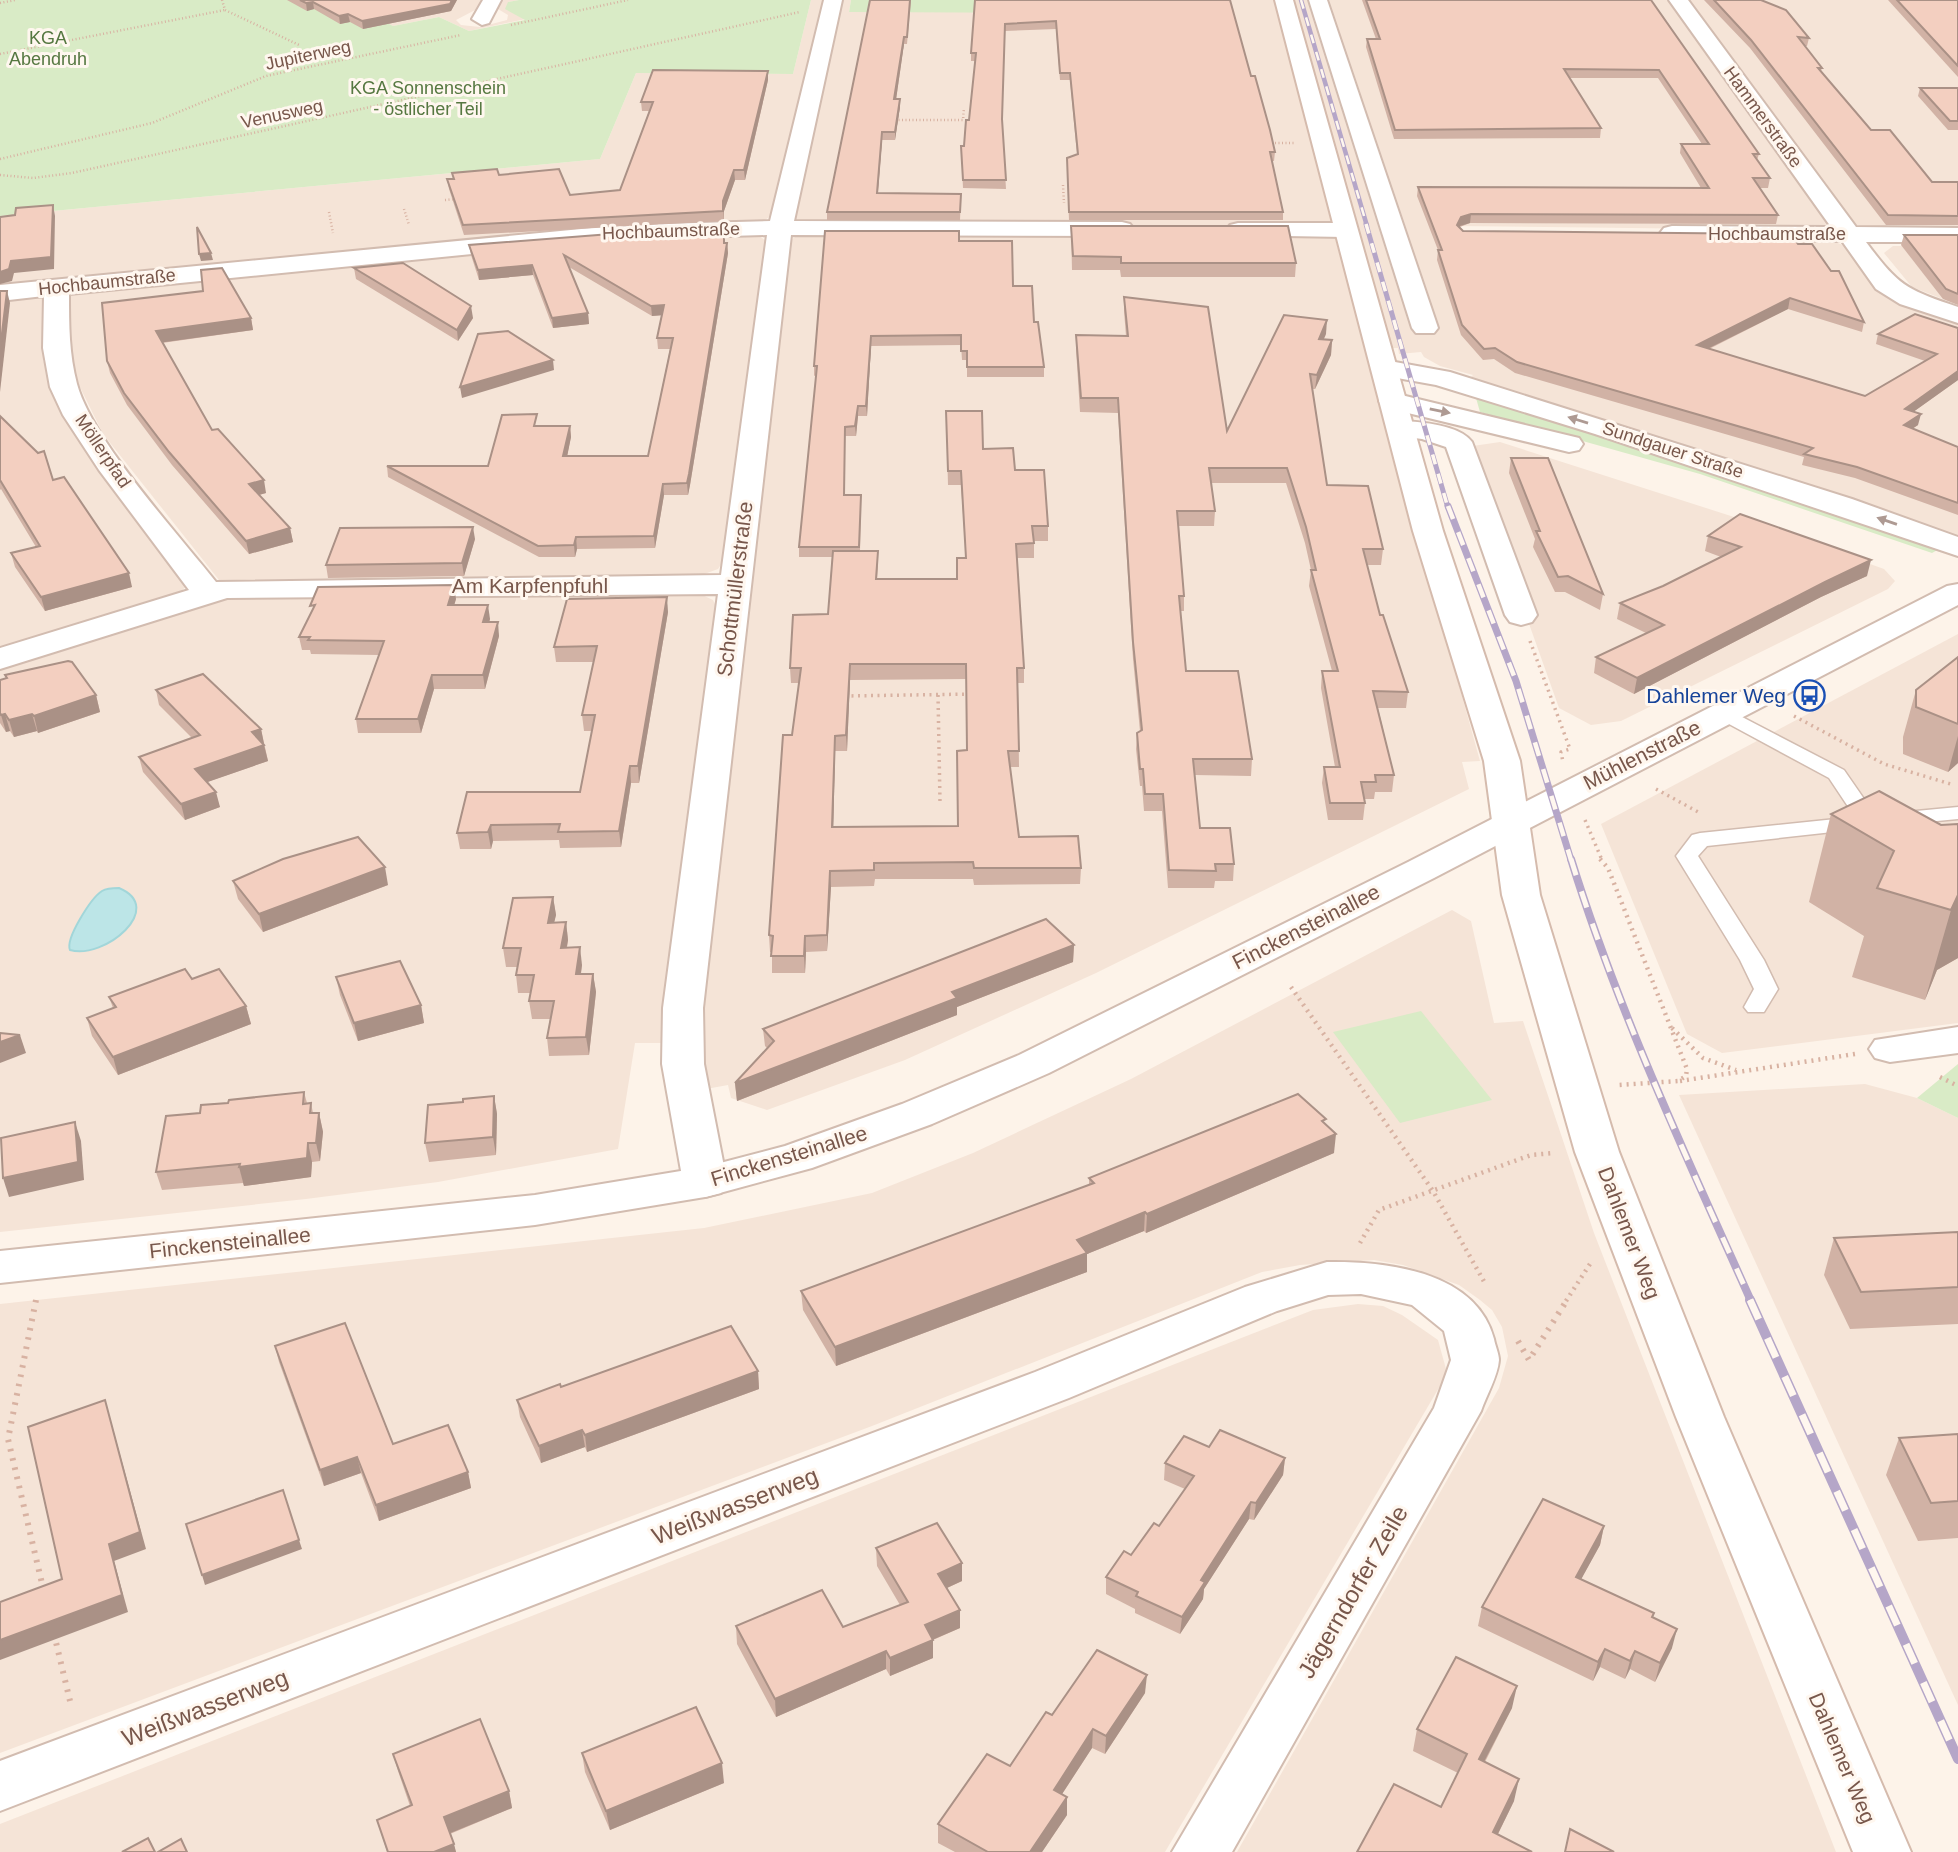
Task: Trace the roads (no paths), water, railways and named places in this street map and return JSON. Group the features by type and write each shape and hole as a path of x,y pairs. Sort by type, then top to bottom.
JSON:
{"street":[{"path":"482,19 492,0"},
{"name":"Schottmüllerstraße","path":"705,1182 686,1087 682,1037 780,228 833,0"},
{"name":"Dahlemer Weg","path":"1284,0 1428,531 1502,761 1521,895 1597,1152 1700,1417 1882,1852"},
{"path":"1318,0 1425,328"},
{"name":"Hammerstraße","path":"1678,0 1890,288 1909,299 1958,315"},
{"path":"1297,50 1334,50"},
{"path":"1309,95 1349,95"},
{"path":"1337,200 1384,200"},
{"name":"Hochbaumstraße","path":"0,293 543,238 663,230 1146,230"},
{"path":"1212,230 1345,230"},
{"name":"Hochbaumstraße","path":"1650,233 1958,235"},
{"path":"1357,275 1407,276"},
{"name":"Möllerpfad","path":"57,287 56,348 64,387 77,415 109,464 208,593"},
{"name":"Sundgauer Straße","path":"1384,368 1440,378 1605,428 1830,501 1958,547"},
{"path":"1397,415 1425,431 1458,442 1521,615"},
{"name":"Sundgauer Straße","path":"1397,415 1486,422 1620,458 1913,556 1958,565"},
{"name":"Am Karpfenpfuhl","path":"0,659 208,593 233,589 735,584"},
{"name":"Mühlenstraße","path":"1512,822 1958,593"},
{"name":"Finckensteinallee","path":"0,1267 535,1210 705,1182 797,1158 1034,1064 1512,822"},
{"path":"1890,1049 1958,1040"},
{"name":"Weißwasserweg","path":"0,1786 1052,1385 1261,1299 1327,1279 1361,1278 1426,1291 1490,1315"},
{"name":"Jägerndorfer Zeile","path":"1201,1852 1457,1411 1490,1315"}],"lane":[{"path":"1723,713 1837,774 1869,822"},
{"path":"1756,1007 1766,989 1752,960 1687,856 1700,840 1958,813"}],"water":[{"path":"110,888 119,888 132,897 136,908 134,919 113,940 99,947 84,951 70,950 75,928 97,895"}],"railway":[{"path":"1301,0 1367,226"},
{"path":"1366,224 1448,508"},
{"path":"1448,506 1516,681 1571,860"},
{"path":"1571,859 1631,1027 1751,1301"},
{"path":"1750,1300 1958,1759"}],"place":[{"name":"Dahlemer Weg","path":"1809,696"}],"park label":[{"name":"KGA Abendruh","path":"48,48"},
{"name":"KGA Sonnenschein - östlicher Teil","path":"428,98"}]}
